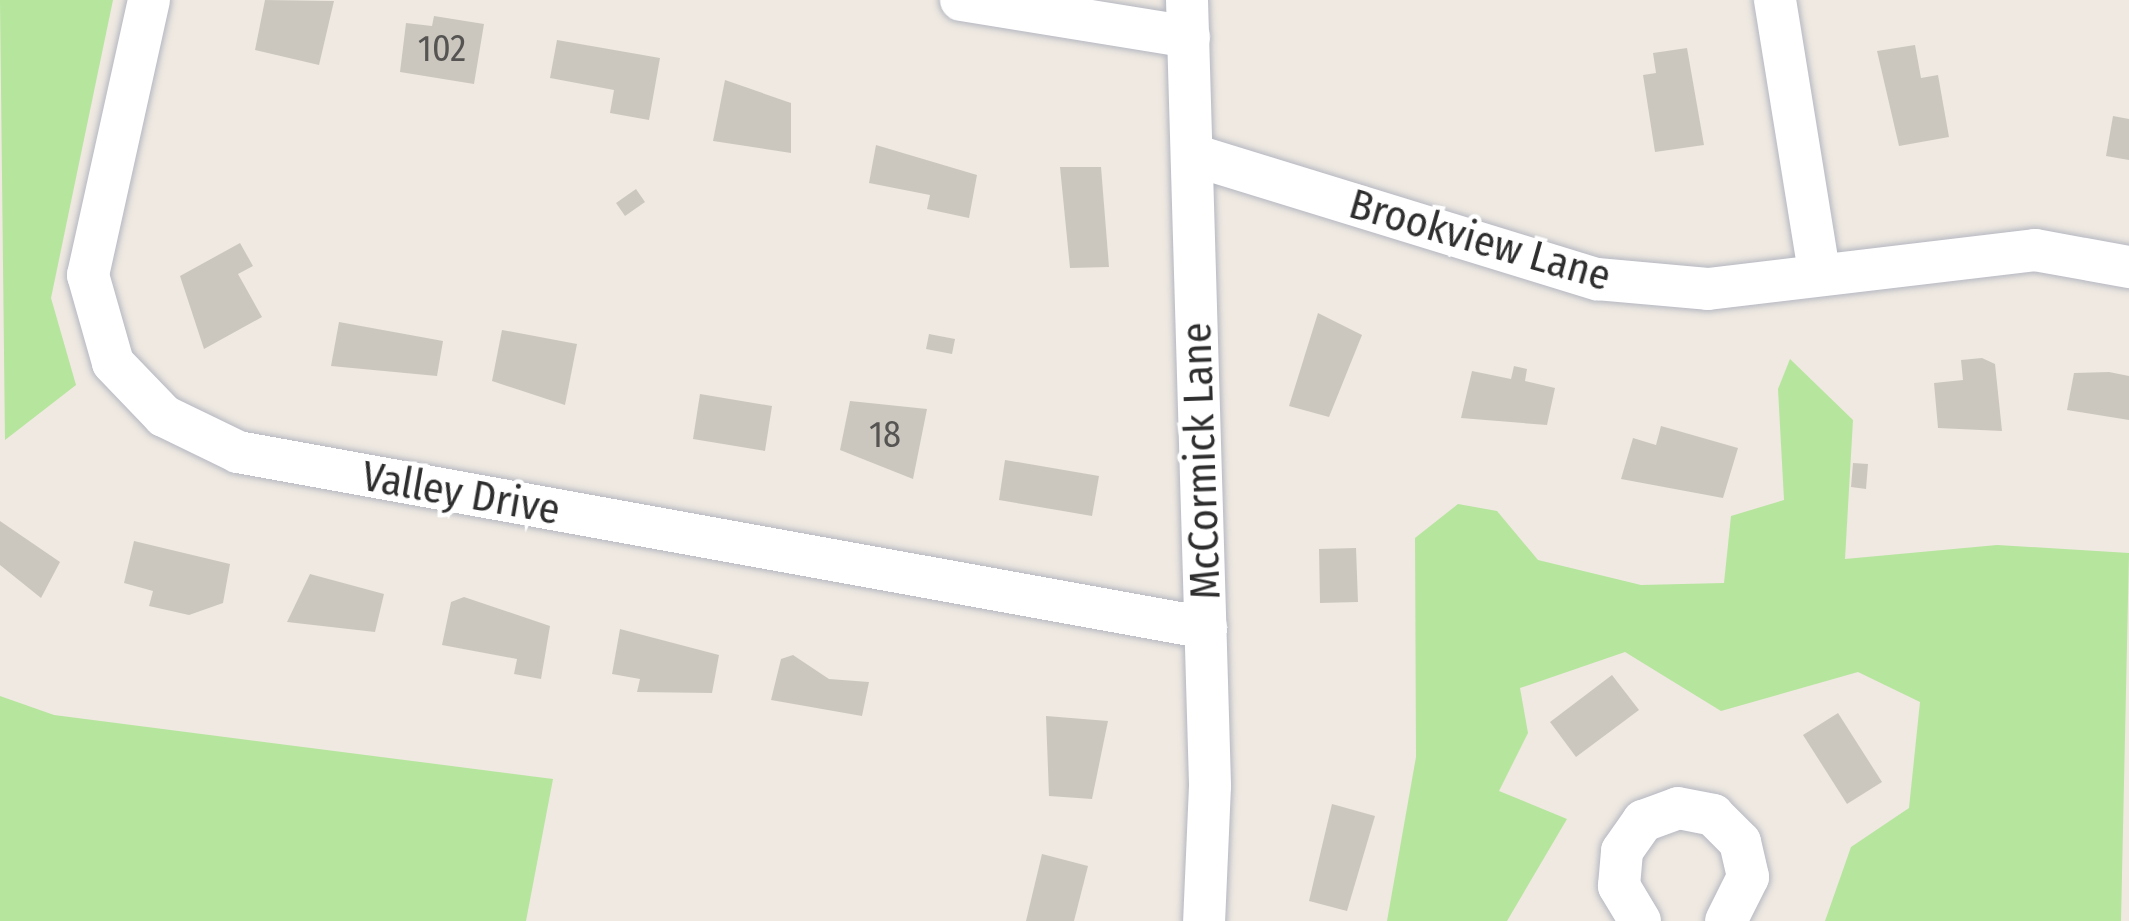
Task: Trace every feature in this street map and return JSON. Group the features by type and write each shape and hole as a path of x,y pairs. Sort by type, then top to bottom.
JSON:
{"street":[{"name":"Valley Drive","path":"148,0 88,275 112,363 164,416 238,452 1206,628"},
{"path":"961,0 1188,19"},
{"path":"1775,0 1819,273"},
{"name":"McCormick Lane","path":"1188,19 1206,628 1204,921"},
{"name":"Brookview Lane","path":"1193,155 1597,279 1708,289 2035,250 2129,267"},
{"path":"1640,921 1619,886 1622,850 1643,821 1678,808 1714,815 1740,842 1748,877 1726,921"}],"green space":[{"path":"0,0 113,0 51,298 76,385 5,440"},
{"path":"1790,359 1853,420 1845,559 1997,545 2129,553 2121,921 1825,921 1851,847 1909,808 1920,702 1858,672 1721,711 1625,652 1520,688 1528,733 1499,791 1567,819 1507,921 1387,921 1416,757 1415,538 1458,504 1497,511 1538,560 1641,585 1724,583 1731,516 1784,500 1778,389"},
{"path":"0,696 54,715 553,779 526,921 0,921"}],"building":[{"path":"265,0 334,1 319,65 255,50"},
{"path":"434,16 484,24 474,84 400,72 406,23 432,26"},
{"path":"557,40 660,58 649,120 610,113 614,90 550,78"},
{"path":"1915,45 1921,78 1938,75 1949,137 1899,146 1877,51"},
{"path":"1687,48 1704,145 1655,152 1643,75 1656,73 1653,53"},
{"path":"725,80 791,103 791,153 713,141"},
{"path":"2113,116 2129,119 2129,160 2106,156"},
{"path":"876,145 977,175 969,218 927,209 930,195 869,183"},
{"path":"1060,167 1101,167 1109,267 1070,268"},
{"path":"636,189 645,202 625,216 616,203"},
{"path":"240,243 253,266 238,274 262,317 204,349 180,276"},
{"path":"1318,313 1362,335 1329,417 1289,406"},
{"path":"339,322 443,341 437,376 331,366"},
{"path":"502,330 577,344 565,405 492,381"},
{"path":"929,334 955,339 952,354 926,349"},
{"path":"1982,358 1995,364 2002,431 1938,428 1934,383 1963,380 1961,360"},
{"path":"1514,366 1527,369 1525,381 1555,388 1547,425 1461,418 1472,371 1511,379"},
{"path":"2074,373 2129,376 2129,420 2067,410"},
{"path":"700,394 772,406 765,451 693,439"},
{"path":"850,401 927,409 913,479 840,450"},
{"path":"1661,426 1738,448 1723,498 1621,479 1633,438 1656,445"},
{"path":"1005,460 1099,476 1092,516 999,500"},
{"path":"1853,463 1868,464 1866,489 1851,487"},
{"path":"0,521 60,562 41,598 0,565"},
{"path":"134,541 230,564 223,603 189,615 149,606 153,591 124,583"},
{"path":"1356,548 1358,602 1320,603 1319,549"},
{"path":"310,574 384,594 375,632 287,622"},
{"path":"464,597 550,626 541,679 514,674 517,659 442,645 451,602"},
{"path":"620,629 719,655 712,693 637,692 640,679 612,674"},
{"path":"793,655 829,679 869,682 862,716 771,700 781,659"},
{"path":"1612,675 1639,710 1576,757 1550,722"},
{"path":"1838,713 1882,782 1847,804 1803,735"},
{"path":"1046,716 1108,721 1092,799 1049,796"},
{"path":"1332,804 1375,816 1347,911 1309,901"},
{"path":"1042,854 1088,866 1074,921 1026,921"}]}
